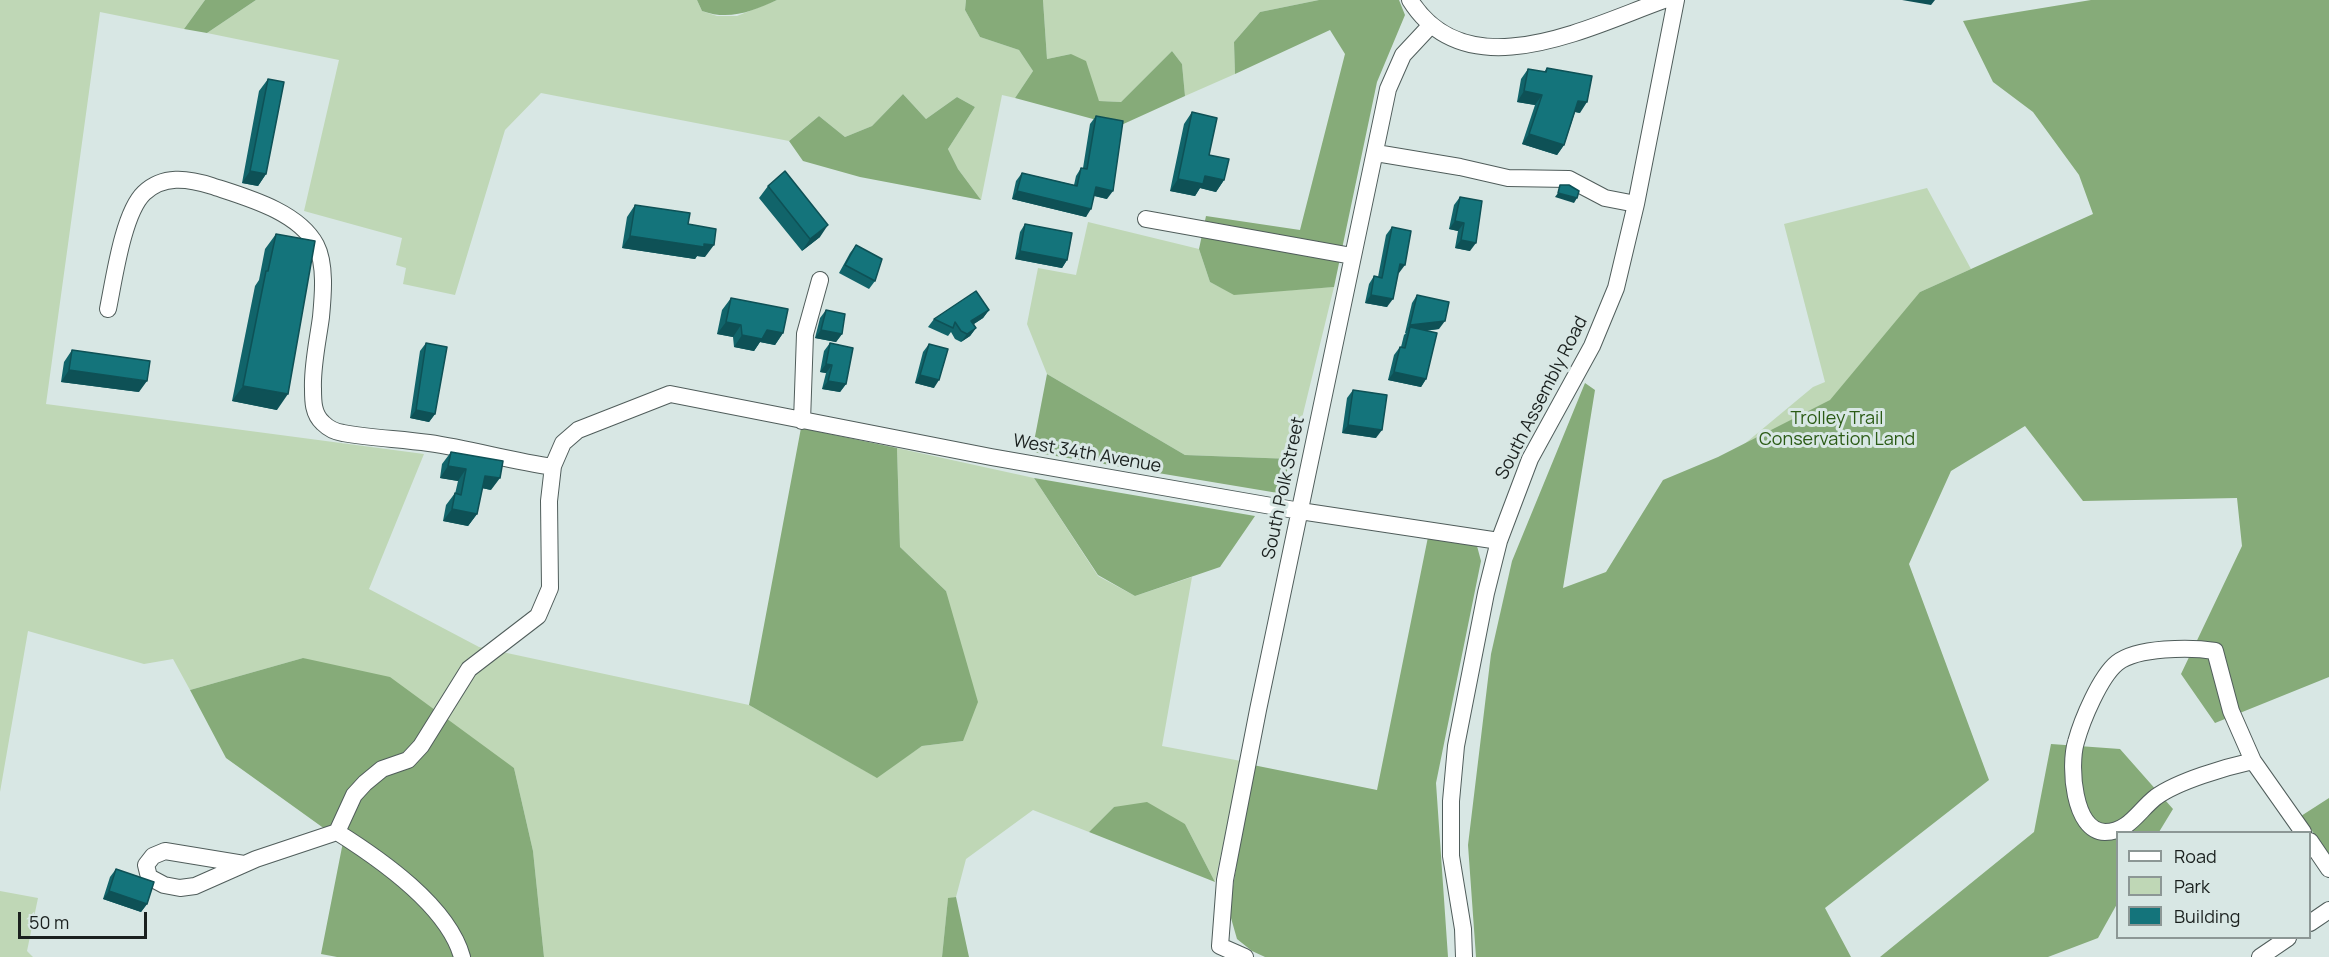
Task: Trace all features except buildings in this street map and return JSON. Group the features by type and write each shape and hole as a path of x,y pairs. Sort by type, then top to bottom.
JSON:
{"street":[{"path":"1410,0 1431,25 1452,39 1477,46 1527,46 1555,39 1664,0"},
{"name":"South Assembly Road","path":"1464,957 1463,929 1451,856 1451,801 1456,746 1499,541 1530,459 1592,346 1616,288 1636,204 1676,0"},
{"name":"South Polk Street","path":"1245,957 1220,946 1225,880 1388,89 1403,55 1431,25"},
{"path":"1376,153 1460,167 1508,178 1569,179 1605,198 1636,204"},
{"path":"108,309 123,236 141,196 156,182 177,179 209,185 257,202 290,219 307,233 316,245 322,262 321,310 313,383 314,405 317,416 324,424 340,433 430,443 515,462 553,467 549,501 550,588 538,616 469,669 421,746 408,760 382,769 365,783 354,795 337,832 244,864 195,886 180,888 164,885 149,877 146,865 153,855 165,851 244,864"},
{"path":"1146,219 1352,256"},
{"path":"802,421 805,334 820,280"},
{"name":"West 34th Avenue","path":"553,467 562,443 578,430 670,394 802,421 1300,511 1499,541"},
{"path":"2253,761 2218,769 2156,797 2127,826 2105,832 2089,828 2081,816 2074,764 2075,743 2104,676 2119,661 2144,652 2198,648 2215,651 2230,711 2253,761 2302,831"},
{"path":"337,832 366,850 410,886 445,923 462,957"},
{"path":"2311,842 2329,869"},
{"path":"2311,922 2329,910"},
{"path":"2260,957 2287,939"}],"green space":[{"path":"0,0 205,0 184,29 100,12 46,404 424,454 369,589 479,647 749,705 876,777 922,746 963,741 946,591 900,547 897,448 1034,478 1098,576 1135,596 1192,577 1162,746 1241,761 1215,882 1185,824 1114,807 1089,832 1033,810 966,859 956,897 948,899 942,957 544,957 533,851 514,768 303,658 190,690 173,659 144,664 28,631 0,792"},
{"path":"205,0 256,0 207,33 184,29"},
{"path":"256,0 697,0 702,11 717,16 737,16 777,0 966,0 965,10 980,37 1019,50 1033,71 1015,98 1002,95 981,200 958,169 948,149 975,107 957,97 926,119 903,94 872,126 845,137 819,116 789,141 541,93 505,130 455,295 403,284 406,268 396,265 402,238 304,211 339,60 207,33"},
{"path":"697,0 777,0 750,11 722,15 702,11"},
{"path":"966,0 1043,0 1047,59 1071,54 1086,61 1099,101 1121,102 1172,51 1182,64 1185,96 1119,126 1015,98 1033,71 1019,50 980,37 965,10"},
{"path":"1043,0 1319,0 1260,12 1234,42 1235,74 1185,96 1182,64 1172,51 1121,102 1099,101 1071,54 1047,59"},
{"path":"1319,0 1399,0 1405,15 1377,82 1334,287 1234,295 1210,282 1199,249 1206,216 1300,230 1345,54 1330,30 1235,74 1234,42 1260,12"},
{"name":"Trolley Trail Conservation Land","path":"2091,0 2329,0 2329,677 2215,723 2181,674 2242,546 2237,498 2083,501 2025,426 1951,471 1909,564 1989,780 1825,908 1851,957 1476,957 1468,845 1491,654 1512,561 1585,383 1595,390 1563,588 1606,572 1663,480 1718,457 1830,400 1920,292 2093,214 2079,175 2033,112 1993,82 1963,21"},
{"path":"903,94 926,119 957,97 975,107 948,149 958,169 981,200 860,177 803,161 789,141 819,116 845,137 872,126"},
{"name":"Trolley Trail Conservation Land","path":"1927,188 1971,269 1920,292 1875,461 1476,957 1642,529 1813,387 1825,382 1784,224"},
{"path":"1088,222 1199,249 1210,282 1234,294 1334,287 1292,459 1185,455 1047,374 1027,324 1038,268 1076,275"},
{"path":"1047,374 1185,455 1292,459 1278,493 1032,452"},
{"path":"801,428 897,448 900,547 946,591 978,702 963,741 922,746 877,778 749,705"},
{"path":"1034,478 1255,516 1220,567 1135,596 1098,575"},
{"path":"1428,537 1477,546 1481,561 1436,783 1448,957 1265,957 1252,951 1237,939 1229,911 1253,765 1377,790"},
{"path":"303,658 390,677 514,768 533,851 544,957 337,957 321,954 343,842 226,758 190,690"},
{"path":"2051,744 2120,749 2173,809 2160,831 2116,831 2116,906 2098,938 2048,957 1880,957 2034,832"},
{"path":"2329,798 2329,854 2301,816"},
{"path":"1147,802 1185,824 1215,882 1089,832 1114,807"},
{"path":"0,891 38,898 27,951 33,957 0,957"},
{"path":"956,897 969,957 942,957 948,898"}]}
